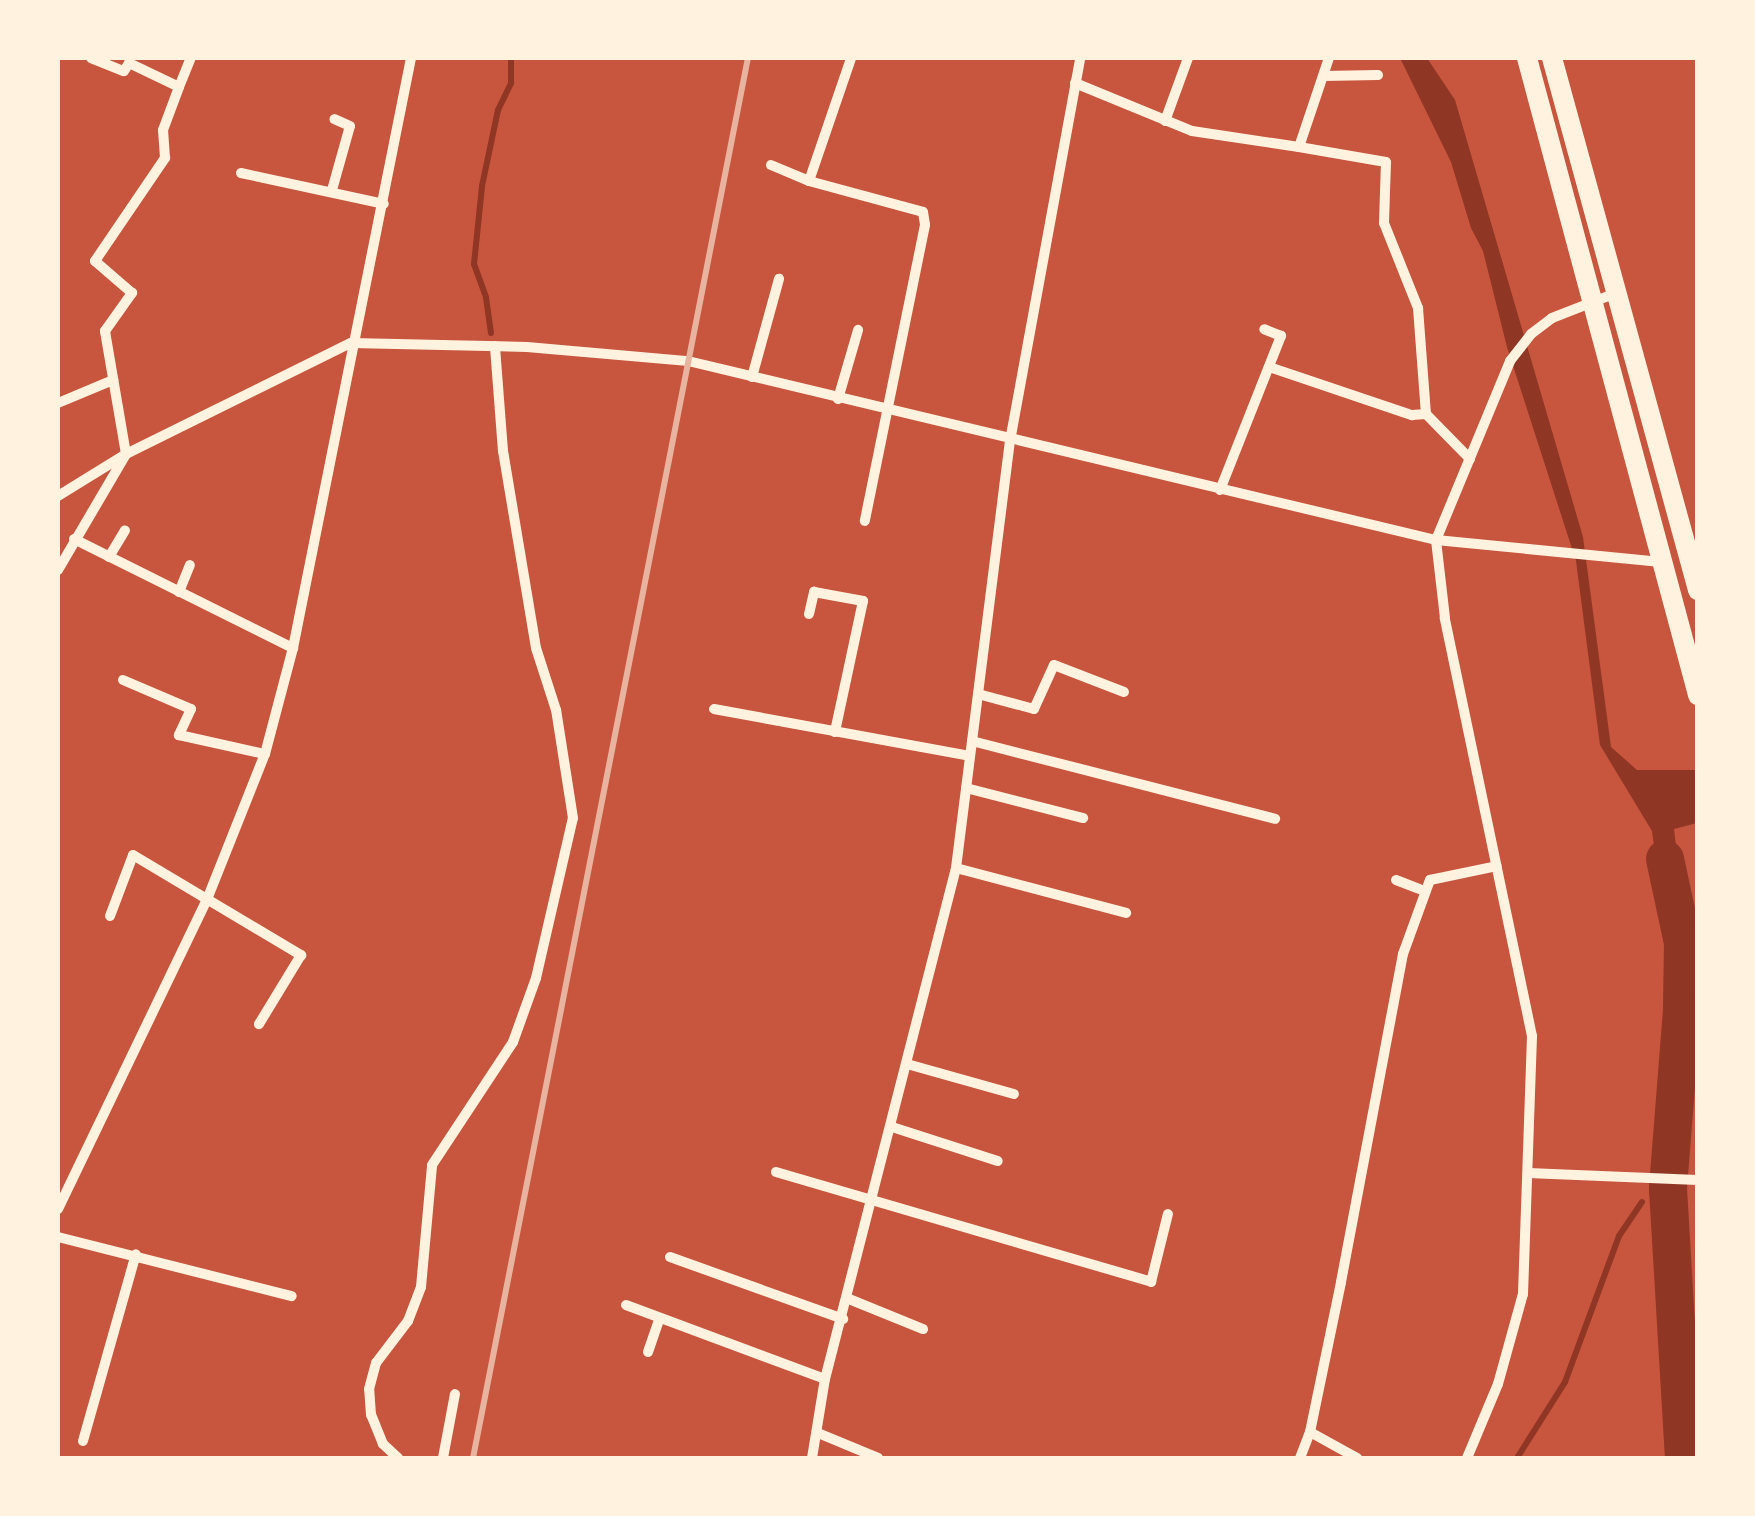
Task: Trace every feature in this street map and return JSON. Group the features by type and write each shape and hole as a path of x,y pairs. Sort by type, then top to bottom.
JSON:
{"highway":[{"path":"1528,58 1698,695"},
{"path":"1552,58 1698,590"}],"street":[{"path":"91,58 124,71 129,64 179,87"},
{"path":"58,570 126,454 104,331 132,293 95,261 165,158 163,130 191,58"},
{"path":"58,1209 206,902 265,754 293,648 351,342 384,204 411,58"},
{"path":"809,180 851,58"},
{"path":"812,1458 825,1379 849,1298 956,868 1010,442 1080,58"},
{"path":"1165,122 1188,58"},
{"path":"1299,147 1330,58"},
{"path":"1323,76 1378,75"},
{"path":"1075,82 1192,131 1386,162 1384,223 1418,308 1426,414 1470,459"},
{"path":"332,190 350,126 334,118"},
{"path":"771,165 809,180 923,212 925,226 912,296 884,410 864,520"},
{"path":"242,173 384,204"},
{"path":"752,377 779,279"},
{"path":"1467,1458 1498,1384 1523,1294 1532,1036 1445,618 1436,540 1510,361 1531,334 1552,318 1616,294"},
{"path":"1220,490 1281,336 1264,328"},
{"path":"838,398 858,330"},
{"path":"58,496 126,454 351,342 495,346 669,358 1010,442 1436,540 1662,562"},
{"path":"398,1458 383,1444 371,1415 369,1389 376,1363 408,1320 421,1286 432,1165 513,1042 536,978 573,818 556,710 536,648 503,451 495,346"},
{"path":"1269,367 1412,415 1426,414"},
{"path":"58,403 113,380"},
{"path":"109,557 125,530"},
{"path":"74,539 293,648"},
{"path":"178,592 190,565"},
{"path":"809,614 814,592 863,600 835,732"},
{"path":"978,694 1034,710 1054,665 1124,692"},
{"path":"123,680 191,709 179,735 265,754"},
{"path":"714,709 970,756"},
{"path":"972,741 1276,820"},
{"path":"966,788 1082,818"},
{"path":"110,916 133,855 154,864 169,880 301,955 259,1024"},
{"path":"1300,1458 1310,1432 1403,954 1430,880 1497,866"},
{"path":"956,868 1126,912"},
{"path":"1396,880 1425,891"},
{"path":"907,1064 1014,1094"},
{"path":"892,1127 998,1160"},
{"path":"776,1172 872,1204 1151,1282 1168,1214"},
{"path":"1528,1173 1698,1180"},
{"path":"58,1236 292,1296"},
{"path":"82,1440 136,1254"},
{"path":"670,1257 843,1319"},
{"path":"849,1298 922,1329"},
{"path":"626,1305 825,1379"},
{"path":"648,1352 660,1318"},
{"path":"443,1458 455,1394"},
{"path":"1310,1432 1357,1458"},
{"path":"818,1433 878,1458"}],"shaded area":[{"path":"1400,58 1427,58 1455,100 1583,537 1611,747 1637,770 1695,770 1697,823 1674,829 1683,907 1662,908 1652,831 1600,745 1576,561 1507,347 1483,251 1471,228 1451,162"}],"waterway":[{"path":"491,333 486,297 474,264 482,186 498,110 511,83 511,58"},
{"path":"1665,859 1683,943 1682,1010 1668,1189 1684,1458"},
{"path":"1657,1193 1668,1189"},
{"path":"1517,1458 1565,1382 1619,1236 1642,1202"}],"railway":[{"path":"473,1458 748,58"}]}
